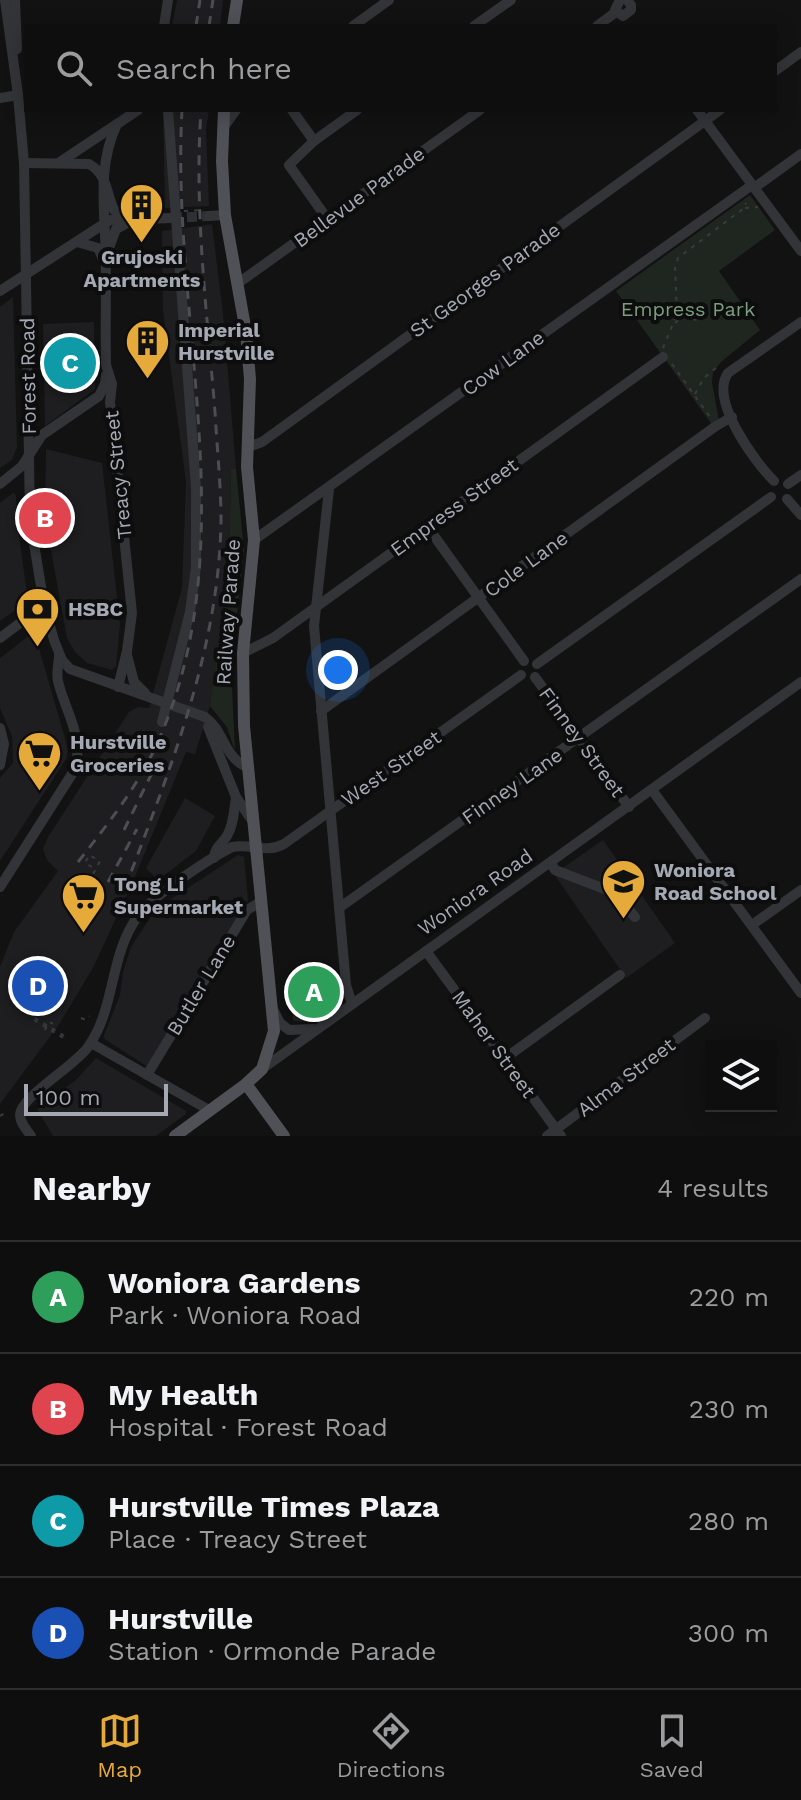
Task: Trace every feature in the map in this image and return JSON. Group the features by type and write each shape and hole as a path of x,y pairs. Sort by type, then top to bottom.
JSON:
{"main road":[{"path":"233,24 237,0"},
{"name":"Railway Parade","path":"224,112 225,215 249,355 248,447 254,540 243,653 247,767 274,1031 262,1069"},
{"name":"Woniora Road","path":"175,1136 262,1069"},
{"path":"246,1084 284,1136"}],"street":[{"name":"Forest Road","path":"0,887 72,774 78,758 74,729 58,680 60,653 44,605 30,519 24,163 5,0"},
{"name":"Forest Road","path":"15,0 18,95"},
{"path":"164,24 168,0"},
{"path":"356,24 389,0"},
{"path":"477,24 511,0"},
{"path":"623,2 620,16 628,15 635,24"},
{"path":"599,24 623,2"},
{"path":"777,70 801,52"},
{"path":"0,98 18,95"},
{"path":"55,162 135,112"},
{"path":"162,722 190,612 196,567 196,488 177,230 173,212 168,112"},
{"path":"223,128 235,112"},
{"path":"293,112 314,141"},
{"path":"328,220 289,165 314,141 354,112"},
{"name":"Bellevue Parade","path":"237,284 477,112"},
{"path":"698,112 750,188 767,205 801,251"},
{"name":"St Georges Parade","path":"248,447 262,442 717,112"},
{"name":"Treacy Street","path":"117,124 101,176 106,365 112,384 110,402 132,602 127,651 118,687"},
{"path":"22,139 34,153 55,162"},
{"path":"89,141 100,145 107,154"},
{"name":"Cow Lane","path":"254,540 801,154"},
{"path":"24,163 89,164 109,189 116,214 135,220"},
{"path":"104,265 113,233 119,226 173,212"},
{"path":"210,213 225,215"},
{"path":"0,291 103,223 116,219 135,220"},
{"path":"77,242 98,248 102,252 104,265"},
{"path":"774,481 769,487 771,497 780,502 787,499 788,484 774,481 758,465 738,436 723,389 725,377 801,322"},
{"name":"Empress Street","path":"243,653 262,645 314,609 666,356"},
{"path":"0,484 22,466 42,435 99,396 105,384 106,365"},
{"name":"Cole Lane","path":"321,711 732,417"},
{"path":"788,484 801,475"},
{"path":"329,489 318,597 314,609 346,985 352,1004"},
{"path":"537,664 771,497"},
{"path":"787,499 801,515"},
{"path":"427,526 524,661"},
{"name":"Finney Lane","path":"339,908 801,579"},
{"path":"0,638 44,605"},
{"path":"127,651 134,682 153,699"},
{"path":"60,653 70,669 199,716 214,725 231,757 247,767"},
{"path":"531,660 537,664 538,671 529,680 521,675 520,668 524,661 531,660"},
{"name":"West Street","path":"214,858 238,845 256,849 278,847 521,675"},
{"name":"Finney Street","path":"535,677 629,807"},
{"name":"Woniora Road","path":"262,1069 801,682"},
{"path":"199,716 211,734 236,797 253,822"},
{"path":"0,728 4,744 0,765"},
{"path":"652,790 801,993"},
{"path":"31,1136 21,1120 21,1108 27,1099 74,1063 91,1043 106,1009 121,950 138,916 148,904 214,858 215,848 227,835 232,823 236,797"},
{"path":"551,863 555,870 615,893 635,917"},
{"path":"752,925 801,890"},
{"name":"Butler Lane","path":"147,1075 247,910 262,901"},
{"name":"Maher Street","path":"426,951 555,1134"},
{"path":"504,1059 620,975"},
{"path":"271,1003 280,1023 289,1030 316,1029"},
{"name":"Alma Street","path":"555,1134 705,1018"},
{"path":"91,1043 209,1110"}],"path":[{"path":"716,426 666,356 663,344 677,314 675,267 678,258 744,208 750,188"},
{"path":"744,208 749,210 767,205"},
{"path":"173,212 210,213"},
{"path":"677,314 702,321"},
{"path":"674,324 682,317"},
{"path":"695,395 704,378 717,367"},
{"path":"92,867 85,863 89,855 100,861 92,876"},
{"path":"81,1018 86,1020 89,1016"},
{"path":"35,1019 66,1038"},
{"path":"45,1030 50,1023"},
{"path":"0,1116 5,1113"}],"shaded area":[{"path":"177,0 223,0 220,24 172,24"},
{"path":"163,112 209,112 206,129 209,206 165,208"},
{"path":"212,224 236,469 231,469 229,567 210,706 195,754 186,752 94,966 60,1023 0,1104 0,967 14,932 58,871 47,860 43,849 48,837 129,712 138,707 149,708 182,588 186,482 163,311 162,231"},
{"path":"13,297 17,447 12,460 0,468 0,307"},
{"path":"94,322 95,389 45,426 43,324"},
{"path":"46,449 102,463 120,625 116,666 112,670 87,663 75,652 67,638 45,518"},
{"path":"13,493 16,495 28,601 0,621 0,503"},
{"path":"30,635 36,638 68,749 66,759 0,861 0,778 13,763 12,736 0,708 0,658"},
{"path":"185,798 215,816 196,851 158,880 146,868"},
{"name":"Woniora Road School","path":"603,840 675,943 626,978 554,874"},
{"path":"238,855 244,857 248,900 148,1067 103,1038 120,995 131,947 156,909"},
{"path":"96,1058 186,1111 186,1114 156,1136 53,1136 37,1109 76,1080"}],"green space":[{"name":"Empress Park","path":"750,195 775,230 719,271 760,330 713,372 719,421 713,426 616,291"},
{"path":"231,469 236,469 244,550 231,668 235,751 227,727 210,706 229,567"},
{"path":"336,976 338,1003 306,1022 293,1020 290,981"}],"tunnel":[{"path":"172,218 209,216"}],"railway":[{"path":"196,24 200,0"},
{"path":"209,24 213,0"},
{"path":"78,862 130,792 156,746 183,670 197,592 201,513 199,432 181,190 182,112"},
{"path":"125,888 189,708 202,662 218,569 220,494 200,224 201,112"},
{"path":"124,830 152,773"},
{"path":"108,882 137,829"}],"place":[{"name":"Grujoski Apartments","path":"142,244"},
{"name":"Hurstville Times Plaza","path":"70,363"},
{"name":"Imperial Hurstville","path":"147,380"},
{"name":"My Health","path":"45,518"},
{"name":"HSBC","path":"37,648"},
{"name":"Hurstville Groceries","path":"39,793"},
{"name":"Woniora Road School","path":"623,920"},
{"name":"Tong Li Supermarket","path":"83,934"},
{"name":"Hurstville","path":"38,986"},
{"name":"Woniora Gardens","path":"314,992"}]}
